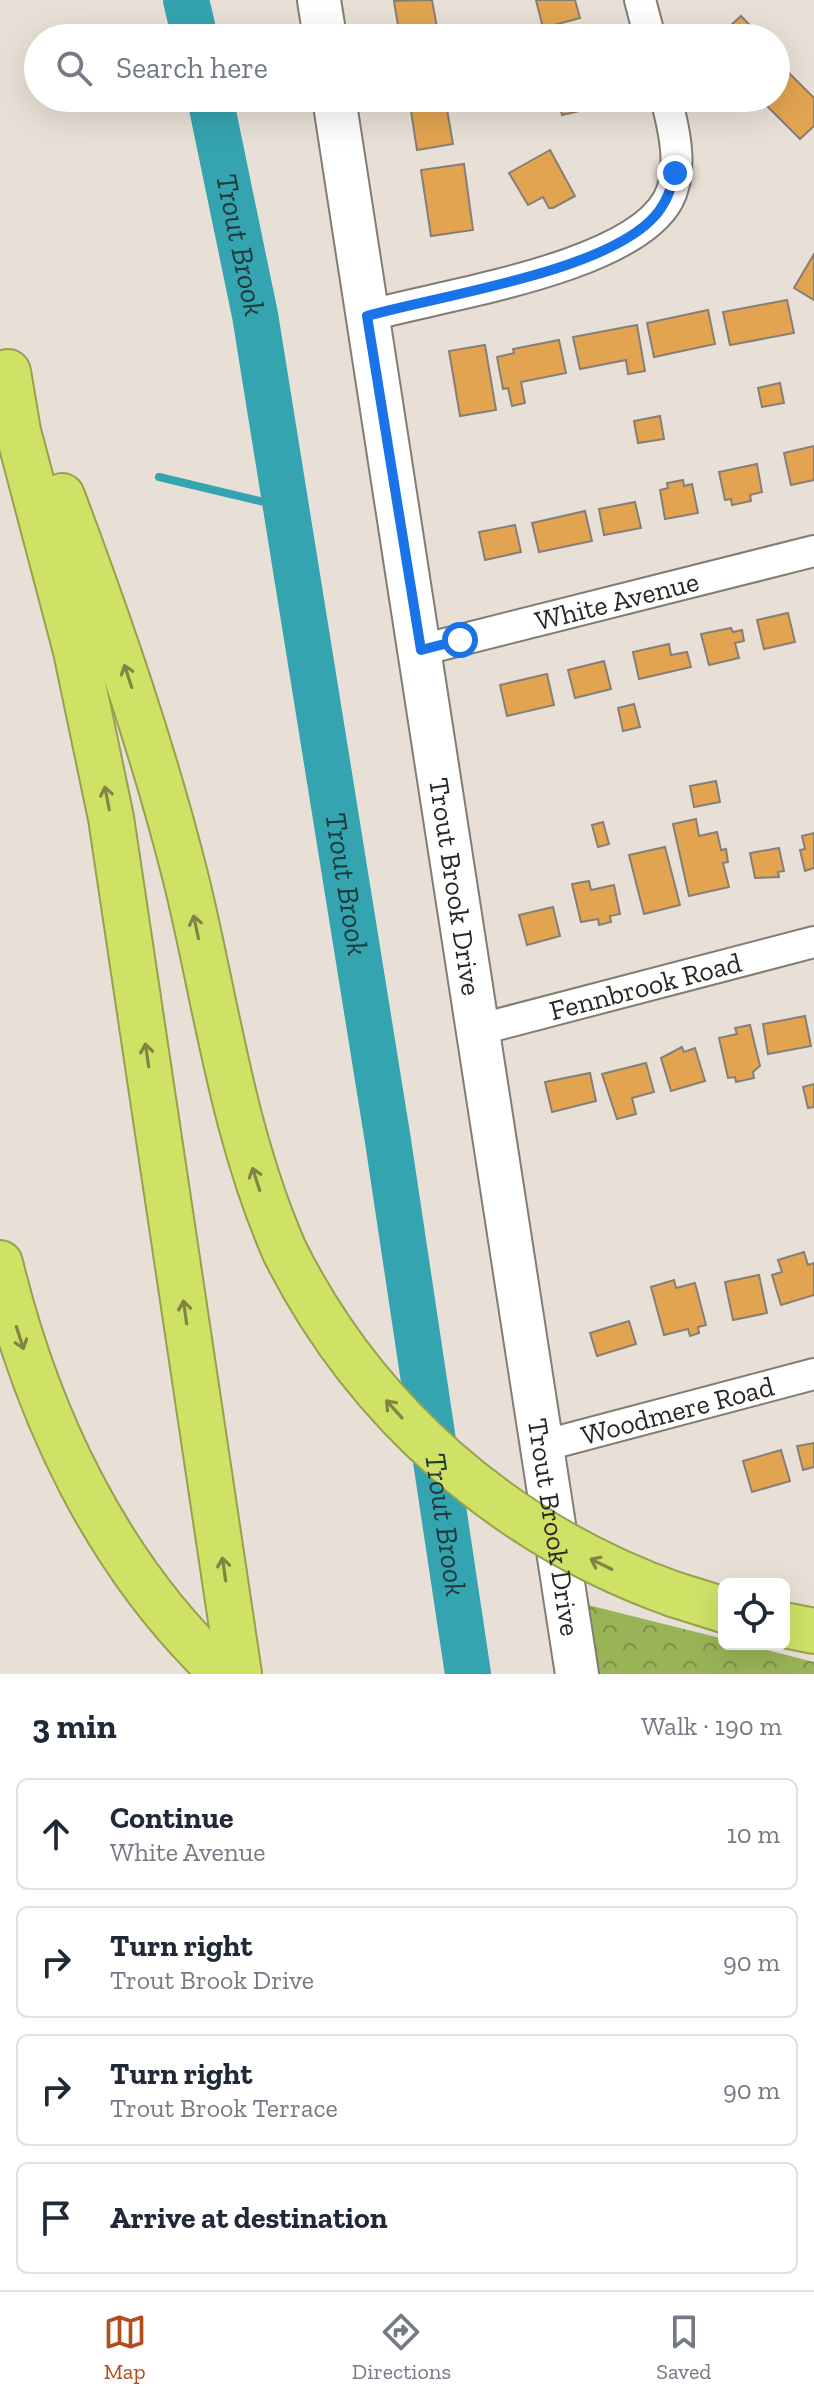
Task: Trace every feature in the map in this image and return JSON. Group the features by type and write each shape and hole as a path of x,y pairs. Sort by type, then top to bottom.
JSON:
{"highway":[{"path":"4,360 42,442 134,693 188,887 242,1130 261,1195 285,1252 311,1301 351,1358 399,1414 454,1470 494,1501 555,1541 614,1570 718,1608"},
{"path":"4,360 18,431 76,651 111,818 239,1674"},
{"path":"0,1263 30,1367 76,1473 121,1552 193,1643 223,1674"},
{"path":"790,1626 814,1631"}],"main road":[{"path":"319,0 323,24"},
{"name":"Trout Brook Drive","path":"336,112 577,1674"}],"street":[{"path":"640,0 646,24"},
{"path":"367,316 568,265 631,237 652,220 668,199 675,173 675,145 669,112"},
{"name":"White Avenue","path":"421,650 814,551"},
{"name":"Fennbrook Road","path":"477,1030 814,942"},
{"name":"Woodmere Road","path":"542,1446 814,1374"}],"green space":[{"path":"588,1605 718,1638 718,1650 767,1650 814,1662 814,1674 599,1674"}],"building":[{"path":"432,0 436,24 398,24 394,1"},
{"path":"536,0 575,0 580,18 558,24 542,24"},
{"path":"741,16 749,24 732,24"},
{"path":"790,74 814,98 814,126 800,139 773,112 790,112"},
{"path":"411,112 447,112 453,144 417,150"},
{"path":"550,150 575,196 553,208 549,208 543,197 528,205 509,173"},
{"path":"464,164 473,230 431,236 421,170"},
{"path":"814,254 814,300 794,288"},
{"path":"787,300 794,333 730,345 723,312"},
{"path":"708,310 715,344 654,357 647,323"},
{"path":"637,325 645,371 628,374 626,360 580,369 573,337"},
{"path":"559,340 566,373 521,382 525,403 512,406 508,388 503,389 497,357 514,353 513,349"},
{"path":"485,345 496,410 460,416 449,351"},
{"path":"780,383 784,403 762,407 758,388"},
{"path":"660,416 664,439 638,443 634,421"},
{"path":"814,446 814,480 791,485 784,453"},
{"path":"757,464 762,492 750,495 751,501 732,505 731,499 725,500 719,472"},
{"path":"683,480 684,486 692,484 698,513 665,519 660,490 668,488 667,483"},
{"path":"635,502 641,528 604,535 599,509"},
{"path":"585,511 592,541 539,552 532,523"},
{"path":"515,525 521,552 485,560 479,532"},
{"path":"788,613 795,642 764,649 757,620"},
{"path":"731,628 733,632 742,630 744,641 735,643 739,658 709,665 701,634"},
{"path":"669,644 671,655 687,652 691,667 639,679 633,652"},
{"path":"604,661 611,689 575,698 568,670"},
{"path":"547,674 554,705 507,716 500,685"},
{"path":"634,704 640,727 623,731 618,708"},
{"path":"716,781 720,802 694,807 690,786"},
{"path":"696,819 699,836 717,832 721,850 726,849 728,862 723,863 729,887 689,896 673,824"},
{"path":"603,822 609,844 598,847 592,825"},
{"path":"814,833 814,868 805,871 800,850 805,849 802,836"},
{"path":"665,847 680,905 644,914 629,855"},
{"path":"779,848 784,871 778,872 779,877 755,878 750,853"},
{"path":"589,881 591,890 614,885 620,914 610,916 611,922 599,925 598,919 581,922 572,884"},
{"path":"553,907 560,936 527,945 519,915"},
{"path":"805,1016 811,1046 768,1054 763,1024"},
{"path":"750,1025 760,1066 753,1072 754,1078 736,1082 735,1077 728,1078 719,1038 737,1034 735,1028"},
{"path":"682,1047 684,1052 695,1048 705,1081 671,1091 661,1058"},
{"path":"646,1063 654,1092 632,1098 636,1114 617,1119 602,1074"},
{"path":"590,1073 596,1101 552,1112 545,1082"},
{"path":"814,1084 814,1107 808,1108 803,1087"},
{"path":"804,1252 808,1265 814,1263 814,1295 781,1305 772,1275 782,1272 778,1260"},
{"path":"759,1275 767,1313 733,1320 725,1282"},
{"path":"674,1280 676,1288 695,1283 706,1325 698,1327 699,1333 690,1336 688,1329 664,1335 651,1287"},
{"path":"629,1321 636,1344 597,1356 590,1333"},
{"path":"814,1443 814,1467 803,1470 797,1446"},
{"path":"781,1450 790,1481 752,1492 743,1461"}],"waterway":[{"name":"Trout Brook","path":"186,0 192,24"},
{"name":"Trout Brook","path":"213,112 255,315 388,1141 468,1674"},
{"path":"159,477 285,507"}],"route":[{"path":"460,640 421,650 367,316 568,265 604,251 631,237 652,220 668,199 675,173"}]}
